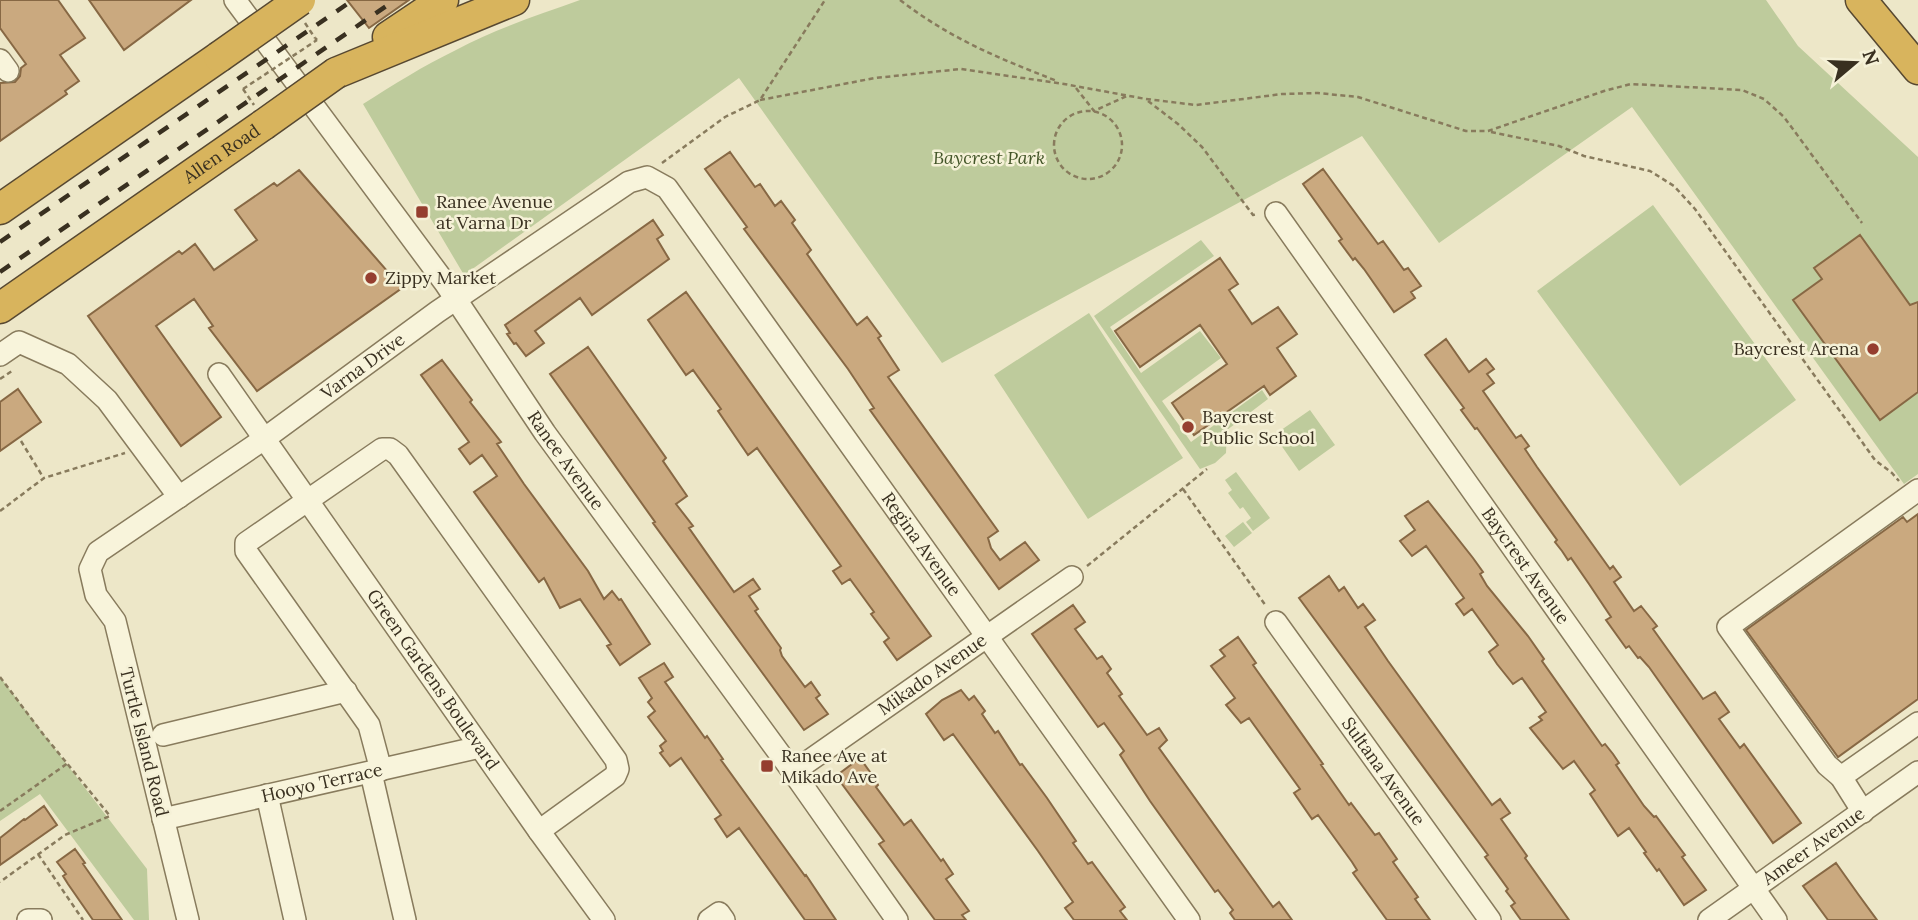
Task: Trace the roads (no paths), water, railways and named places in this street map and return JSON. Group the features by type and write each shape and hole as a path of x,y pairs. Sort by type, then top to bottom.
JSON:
{"highway":[{"name":"Allen Road","path":"0,307 443,0"},
{"path":"336,73 514,0"},
{"path":"1861,0 1918,69"},
{"path":"0,209 219,57 302,10"}],"street":[{"name":"Ranee Avenue","path":"235,0 457,300 545,433 793,772 897,920"},
{"name":"Varna Drive","path":"90,569 98,552 264,439 457,300 629,182 647,177"},
{"name":"Regina Avenue","path":"647,177 667,188 1189,920"},
{"name":"Baycrest Avenue","path":"1276,214 1776,920"},
{"path":"0,355 19,342 68,364 107,400 179,497"},
{"name":"Green Gardens Boulevard","path":"219,374 604,920"},
{"path":"405,920 369,725 246,551 246,543 382,449 390,449 398,455 616,760 618,769 615,776 539,831"},
{"path":"1863,812 1841,777 1827,765 1728,627 1915,497"},
{"name":"Turtle Island Road","path":"90,569 96,595 115,621 188,920"},
{"name":"Mikado Avenue","path":"793,772 1072,577"},
{"name":"Sultana Avenue","path":"1276,622 1490,920"},
{"path":"163,735 346,691"},
{"path":"1841,777 1918,723"},
{"name":"Hooyo Terrace","path":"163,819 480,747"},
{"name":"Ameer Avenue","path":"1709,920 1918,772"},
{"path":"267,795 295,920"},
{"path":"709,920 719,913 724,920"},
{"path":"28,920 41,920"}],"railway":[{"path":"0,242 353,0"},
{"path":"0,272 395,0"}],"place":[{"name":"Ranee Avenue at Varna Dr","path":"422,212"},
{"name":"Zippy Market","path":"371,278"},
{"name":"Baycrest Arena","path":"1873,349"},
{"name":"Baycrest Public School","path":"1188,427"},
{"name":"Ranee Ave at Mikado Ave","path":"767,766"}],"park label":[{"name":"Baycrest Park","path":"989,158"}]}
